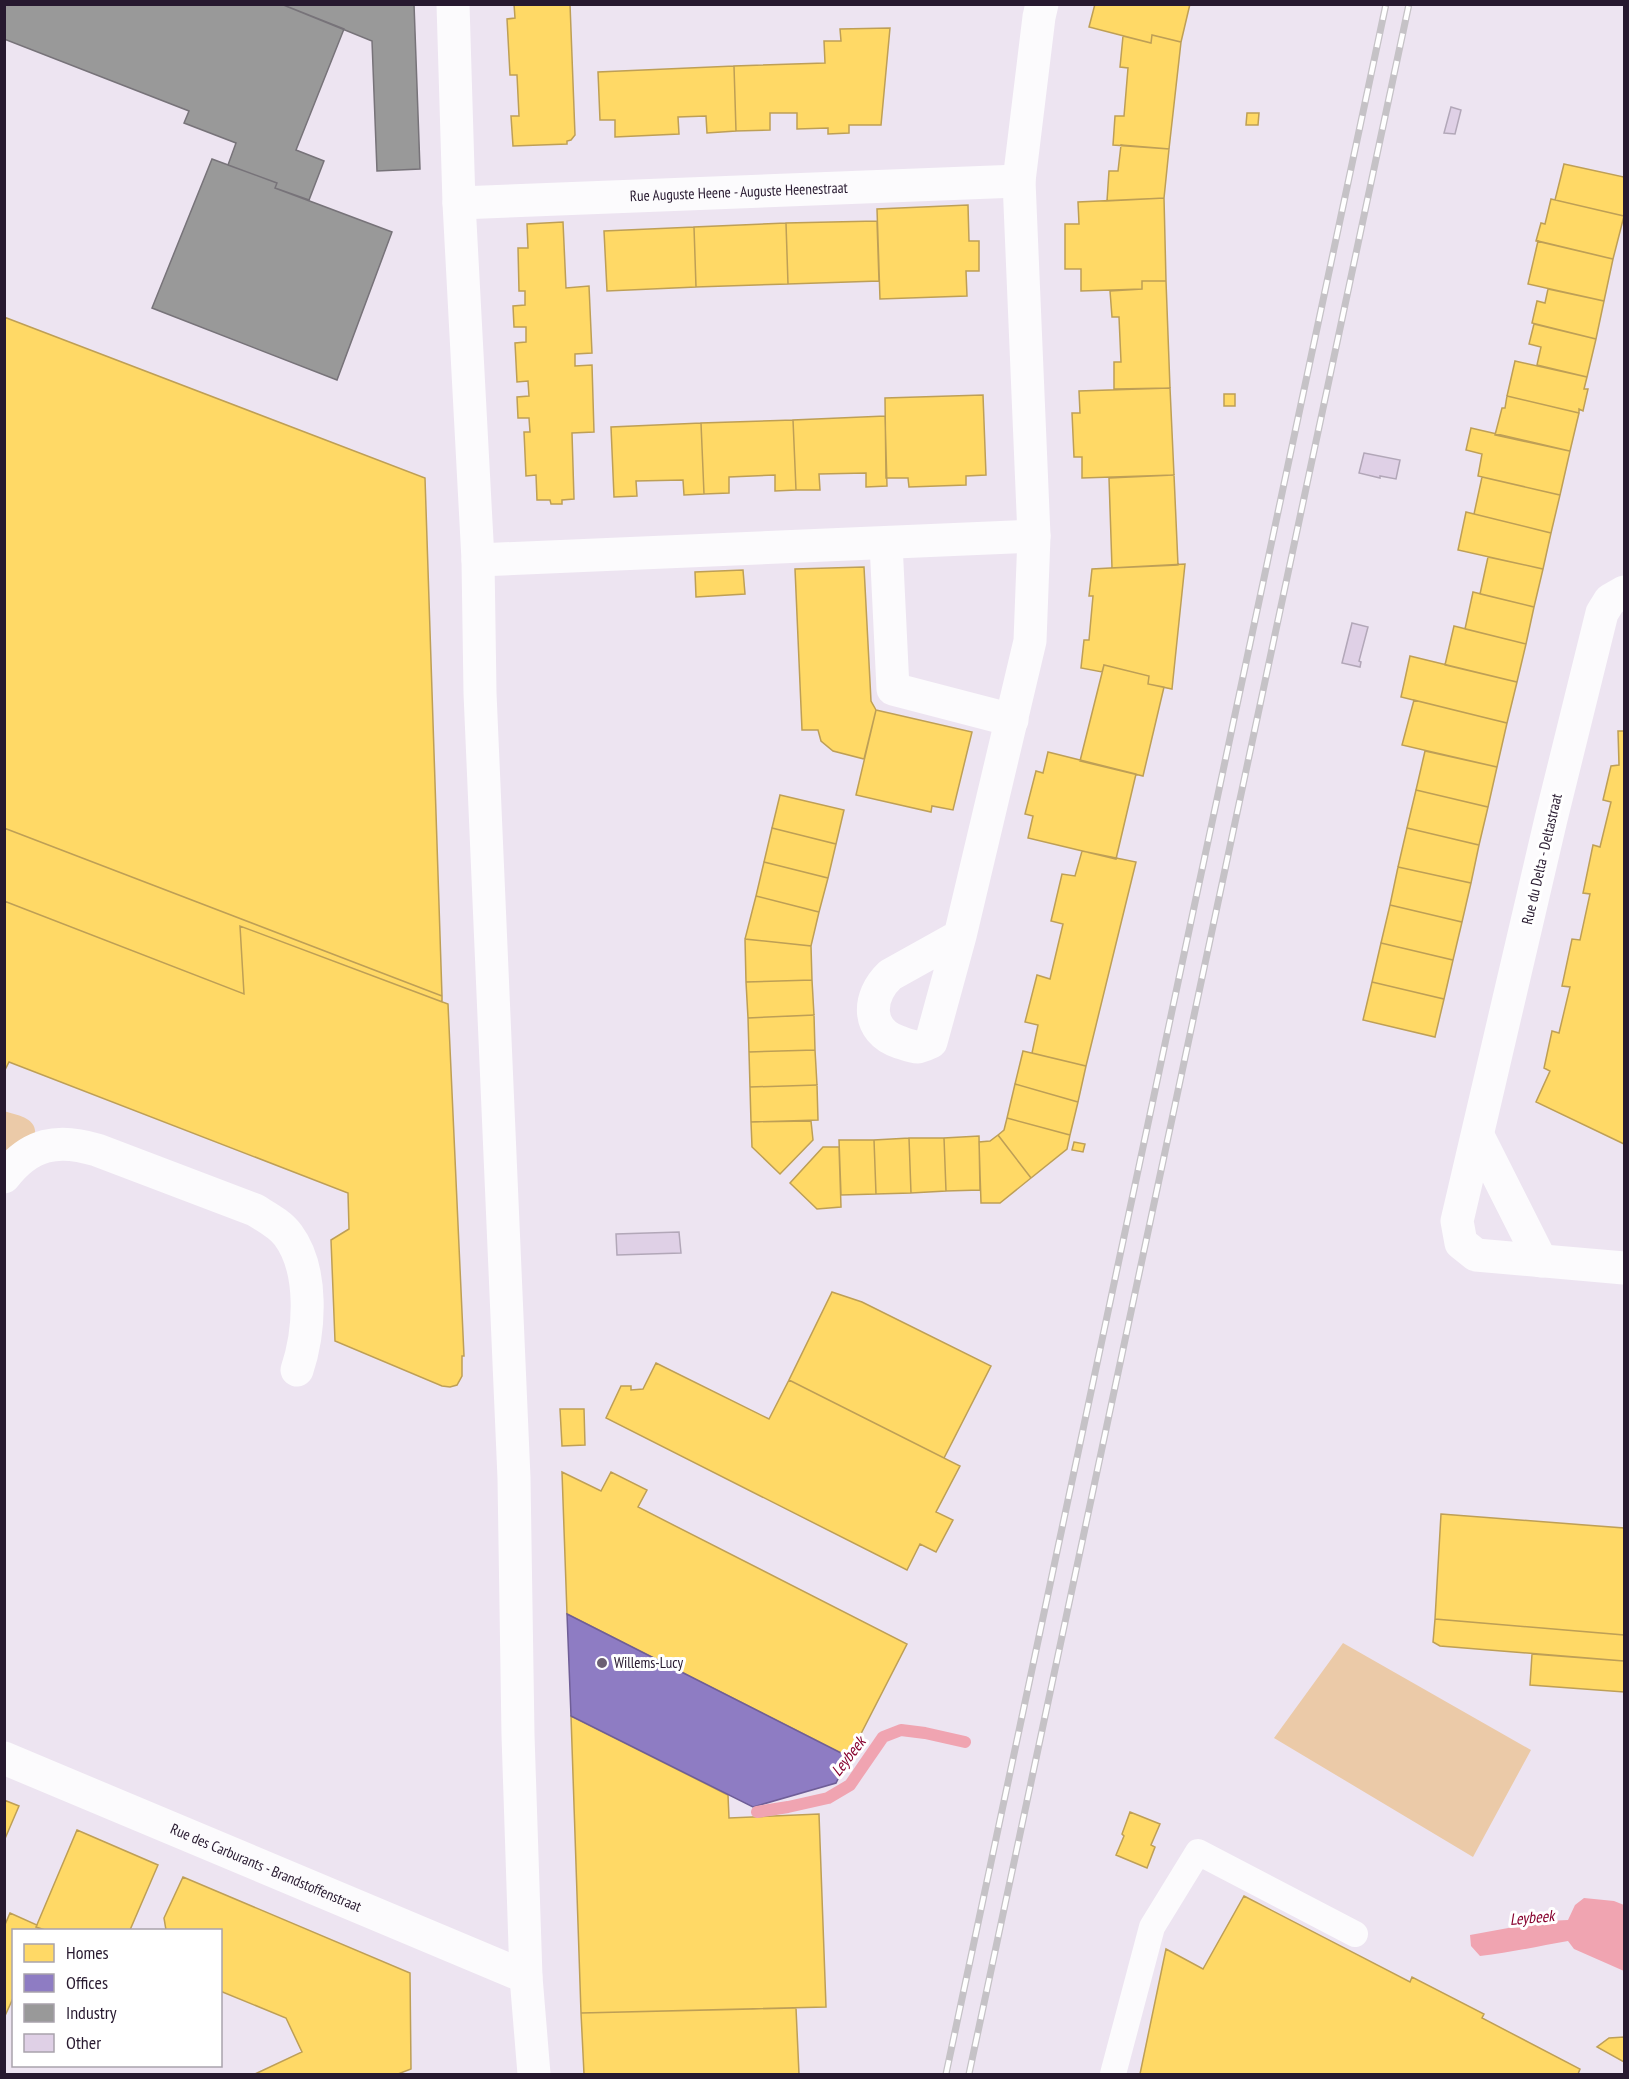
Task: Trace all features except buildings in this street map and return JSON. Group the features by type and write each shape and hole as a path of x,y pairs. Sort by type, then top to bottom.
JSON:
{"street":[{"path":"453,4 459,203 478,560 480,705 514,1478 518,1735 526,1977 534,2074"},
{"path":"960,936 1030,641 1034,536 1019,181 1042,4"},
{"name":"Rue Auguste Heene - Auguste Heenestraat","path":"459,203 1019,181"},
{"path":"478,560 1034,536"},
{"path":"886,543 893,689 1012,720"},
{"name":"Rue du Delta - Deltastraat","path":"1624,592 1610,600 1602,613 1551,819 1457,1221 1461,1243 1476,1256 1624,1268"},
{"path":"1478,1136 1541,1261"},
{"path":"4,1177 14,1165 53,1143 78,1144 255,1210 272,1220 287,1233 296,1248 306,1294 307,1323 297,1371"},
{"name":"Rue des Carburants - Brandstoffenstraat","path":"4,1758 526,1977"}],"lane":[{"path":"1113,2074 1152,1927 1198,1852 1355,1934"}],"shaded area":[{"path":"4,1111 29,1121 33,1124 35,1134 4,1158"},
{"path":"1343,1643 1531,1750 1473,1857 1274,1738"},
{"path":"1584,1898 1614,1901 1624,1905 1624,1971 1574,1949 1568,1941 1480,1956 1471,1946 1470,1935 1547,1921 1568,1920 1575,1905"}],"waterway":[{"name":"Leybeek","path":"757,1812 828,1798 850,1785 883,1737 901,1730 965,1742"}],"railway":[{"path":"946,2074 1386,4"},
{"path":"969,2074 1409,4"}],"place":[{"name":"Willems-Lucy","path":"602,1663"}]}
